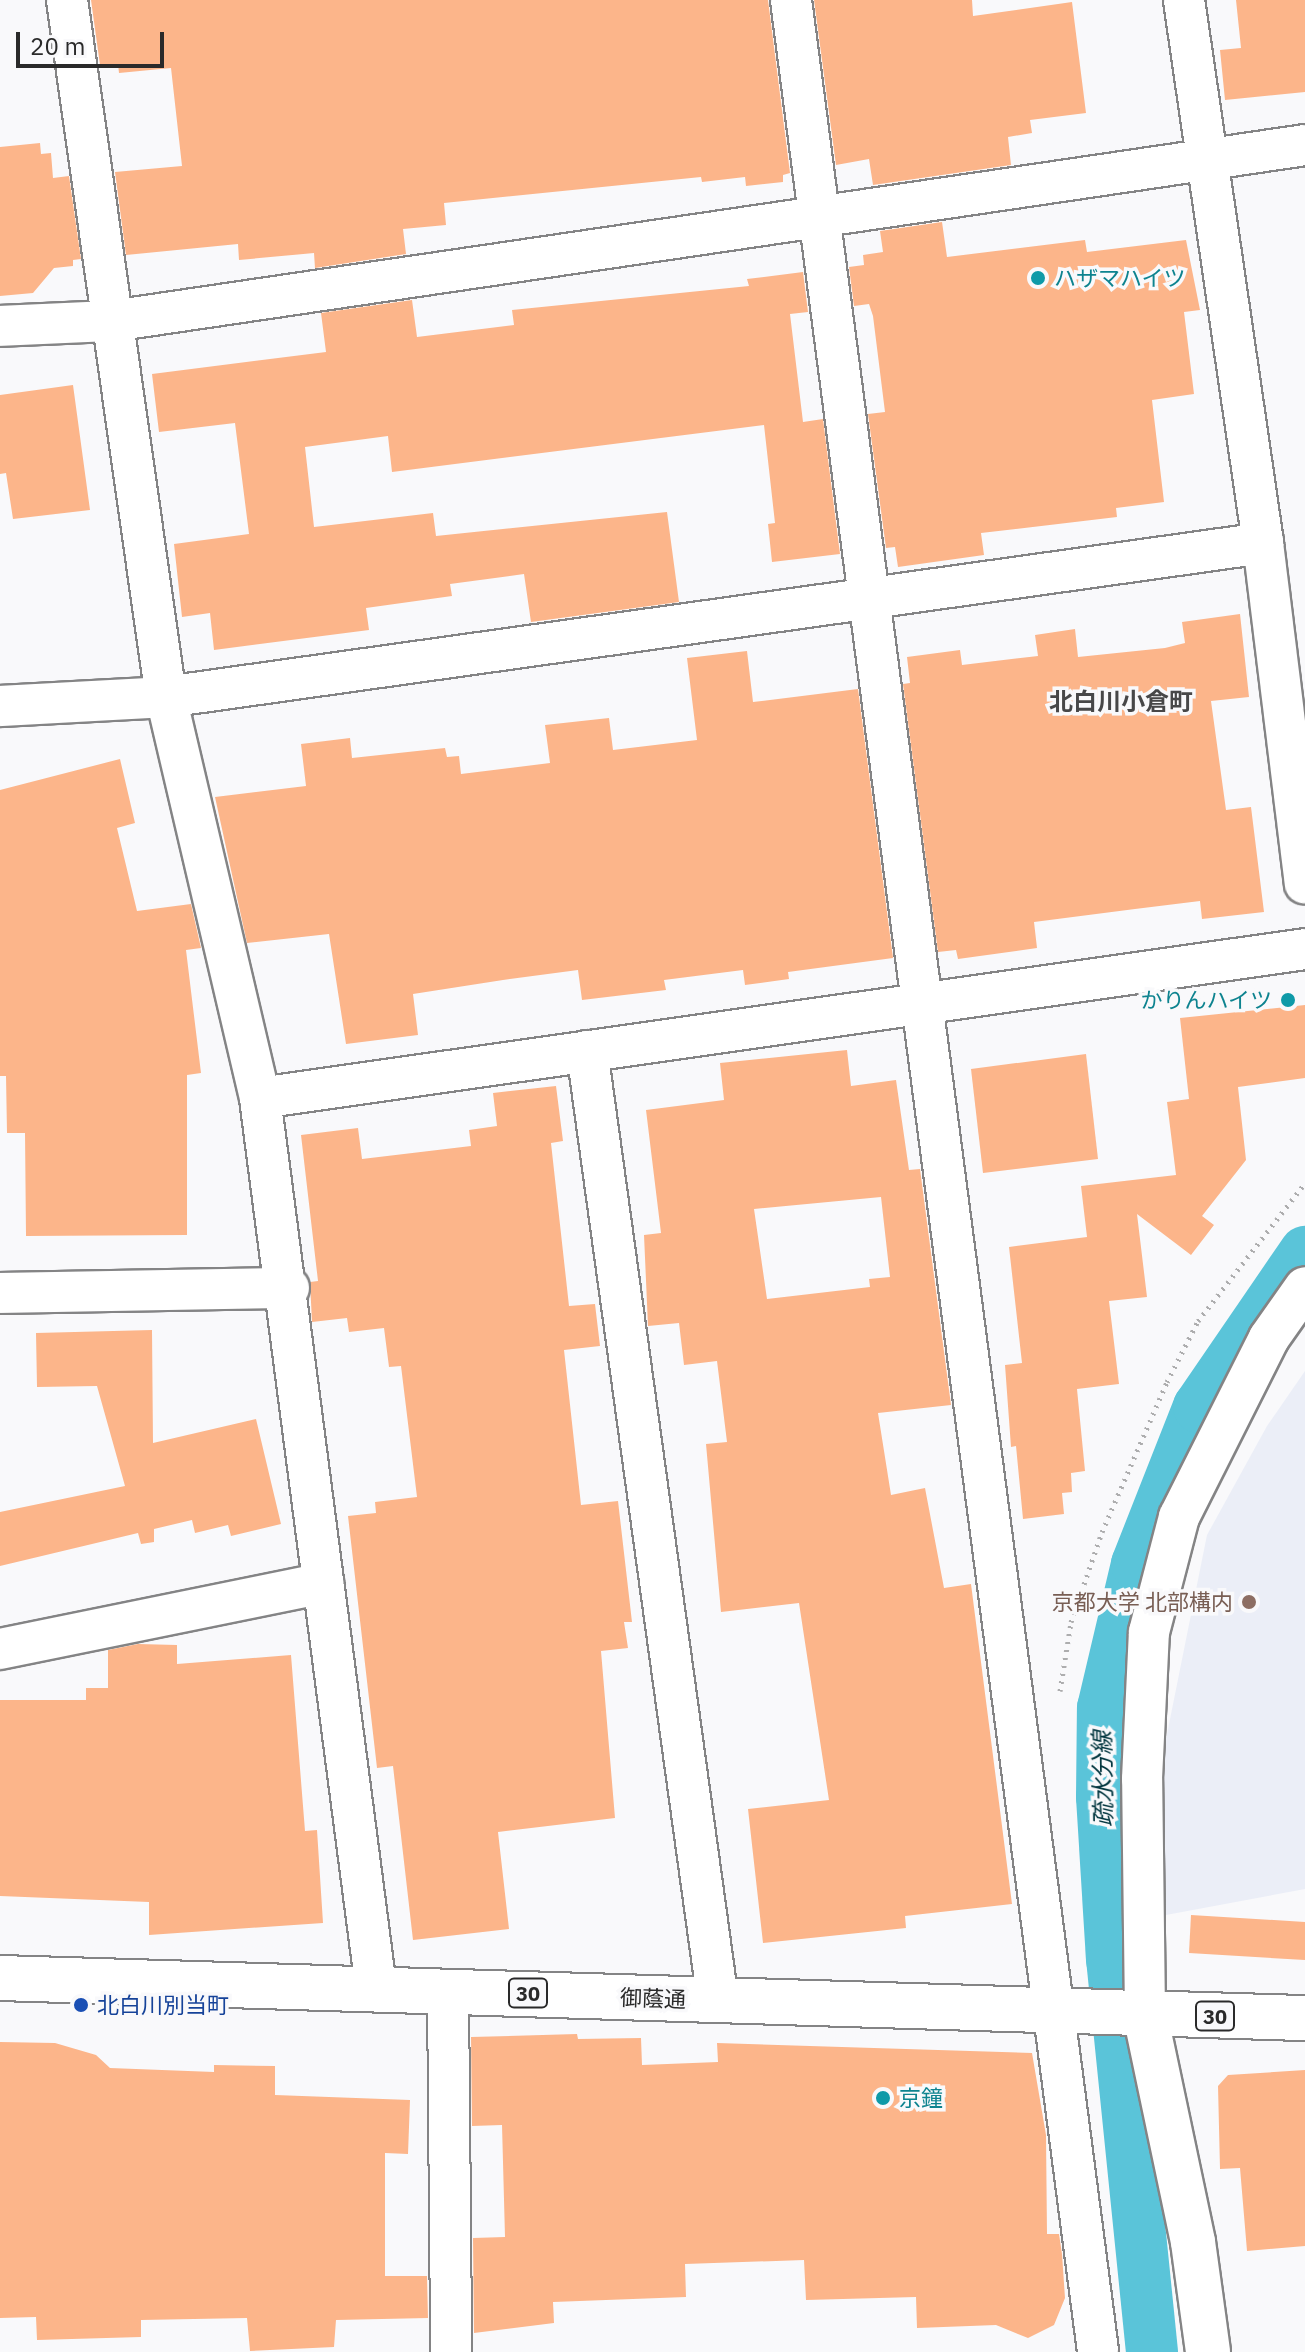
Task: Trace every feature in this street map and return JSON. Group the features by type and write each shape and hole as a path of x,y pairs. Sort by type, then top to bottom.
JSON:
{"main road":[{"name":"御蔭通","path":"0,1978 376,1987 1056,2014 1305,2018"},
{"path":"1135,2013 1193,2242 1208,2352"}],"street":[{"path":"67,0 166,697 260,1098 289,1288 323,1583 376,1987"},
{"path":"791,0 925,1003 1032,1869 1056,2014 1098,2352"},
{"path":"1184,0 1263,543 1305,883"},
{"path":"0,326 112,321 1305,145"},
{"path":"0,706 166,697 1263,543"},
{"path":"260,1098 1305,949"},
{"path":"587,1051 718,2001"},
{"path":"1135,2013 1149,1632 1179,1517 1269,1338 1305,1287"},
{"path":"0,1293 289,1288"},
{"path":"0,1649 323,1583"},
{"path":"448,1990 451,2352"}],"shaded area":[{"name":"京都大学 北部構内","path":"1305,1371 1305,1889 1166,1915 1163,1754 1207,1535 1267,1426"}],"building":[{"path":"91,0 768,0 790,173 783,175 783,182 746,186 745,177 702,182 701,177 444,203 446,225 403,229 406,254 315,268 314,253 239,260 238,244 126,255 115,172 182,166 171,68 119,73 118,64 100,65"},
{"path":"814,0 972,0 973,16 1072,2 1086,113 1030,120 1032,133 1008,137 1011,165 873,185 869,159 836,165"},
{"path":"1236,0 1305,0 1305,92 1225,100 1220,50 1241,48"},
{"path":"40,143 41,154 51,153 53,178 69,176 81,259 73,260 73,266 54,268 33,293 0,296 0,147"},
{"path":"942,222 947,257 1085,240 1087,252 1186,240 1200,310 1184,312 1194,394 1152,400 1164,502 1116,508 1117,517 981,533 984,555 898,567 895,547 886,548 868,414 885,412 873,316 869,304 854,306 849,267 864,265 863,255 883,252 880,231"},
{"path":"803,272 808,312 790,314 803,422 823,419 840,554 772,562 768,524 775,523 764,425 392,472 388,436 305,447 314,527 433,513 436,536 667,512 679,602 531,622 524,574 450,584 452,596 366,608 369,630 214,650 210,613 182,617 174,544 249,534 235,423 159,432 152,374 326,352 321,313 412,300 417,337 514,325 512,310 749,286 747,279"},
{"path":"73,385 90,510 13,519 6,473 0,474 0,395"},
{"path":"1240,614 1249,697 1211,701 1226,810 1251,807 1264,912 1202,919 1200,901 1034,922 1037,948 958,959 956,950 938,952 903,684 910,683 907,657 960,650 962,665 1038,656 1035,635 1075,629 1078,657 1165,648 1185,643 1182,622"},
{"path":"747,651 753,702 858,689 893,958 788,972 789,979 745,985 743,970 664,980 666,990 582,1000 578,970 413,994 418,1035 346,1044 329,934 247,943 215,797 306,786 301,744 350,738 352,758 445,748 447,757 459,756 461,774 550,763 545,725 609,718 613,750 697,740 687,658"},
{"path":"120,759 135,823 117,828 137,911 191,904 201,948 186,950 201,1073 187,1075 187,1235 26,1236 25,1133 7,1133 6,1076 0,1076 0,790"},
{"path":"1305,1005 1305,1078 1238,1087 1246,1160 1202,1216 1214,1225 1191,1255 1137,1214 1147,1297 1109,1301 1119,1384 1077,1389 1085,1471 1071,1473 1072,1492 1062,1493 1064,1514 1023,1519 1016,1446 1011,1447 1005,1365 1022,1363 1009,1247 1087,1237 1081,1186 1176,1175 1167,1102 1189,1099 1180,1018"},
{"path":"847,1050 851,1086 896,1080 909,1170 920,1169 951,1405 878,1413 891,1495 925,1488 944,1588 971,1584 1012,1904 905,1916 906,1928 763,1943 748,1809 829,1800 799,1603 721,1612 706,1444 727,1442 717,1361 684,1365 679,1323 648,1326 644,1235 661,1233 646,1110 724,1100 720,1063","holes":["881,1197 890,1277 869,1279 870,1287 767,1299 754,1209"]},
{"path":"1086,1054 1098,1159 983,1173 971,1069"},
{"path":"556,1086 563,1141 551,1143 569,1306 595,1304 600,1346 564,1350 581,1505 618,1501 632,1622 624,1622 628,1648 601,1651 615,1818 498,1832 509,1929 413,1940 393,1766 377,1768 348,1516 376,1513 375,1502 417,1497 401,1366 389,1367 384,1328 349,1332 347,1318 312,1322 310,1282 318,1281 301,1135 358,1128 362,1159 471,1146 469,1130 497,1126 493,1093"},
{"path":"152,1330 153,1443 256,1419 281,1524 231,1536 228,1525 195,1533 192,1520 154,1529 154,1542 141,1544 138,1533 0,1566 0,1512 125,1486 97,1386 37,1387 36,1333"},
{"path":"138,1644 177,1645 177,1664 291,1655 305,1831 317,1830 323,1923 149,1935 149,1902 0,1896 0,1700 86,1700 86,1688 108,1688 108,1650"},
{"path":"1191,1915 1305,1922 1305,1960 1189,1953"},
{"path":"577,2034 578,2039 641,2038 642,2065 718,2062 717,2043 1032,2053 1046,2135 1047,2234 1059,2234 1062,2254 1065,2298 1054,2325 1028,2338 996,2325 917,2328 916,2297 806,2300 804,2260 685,2264 686,2297 553,2302 554,2323 474,2333 473,2238 505,2237 502,2125 472,2126 471,2037"},
{"path":"0,2042 55,2043 96,2055 110,2068 214,2072 214,2065 275,2066 275,2095 410,2100 408,2154 385,2153 385,2276 427,2276 428,2318 336,2320 334,2347 250,2351 247,2318 141,2320 141,2337 37,2340 36,2317 0,2318"},
{"path":"1305,2070 1305,2246 1247,2251 1240,2168 1220,2169 1218,2086 1228,2075"}],"waterway":[{"name":"疏水分線","path":"1152,2352 1112,1960 1102,1797 1103,1708 1137,1564 1199,1407 1305,1252"}],"place":[{"name":"ハザマハイツ","path":"1038,278"},
{"name":"かりんハイツ","path":"1288,1000"},
{"name":"京都大学 北部構内","path":"1249,1602"},
{"name":"北白川別当町","path":"81,2005"},
{"name":"京鐘","path":"883,2098"}],"district":[{"name":"北白川小倉町","path":"1121,702"}]}
